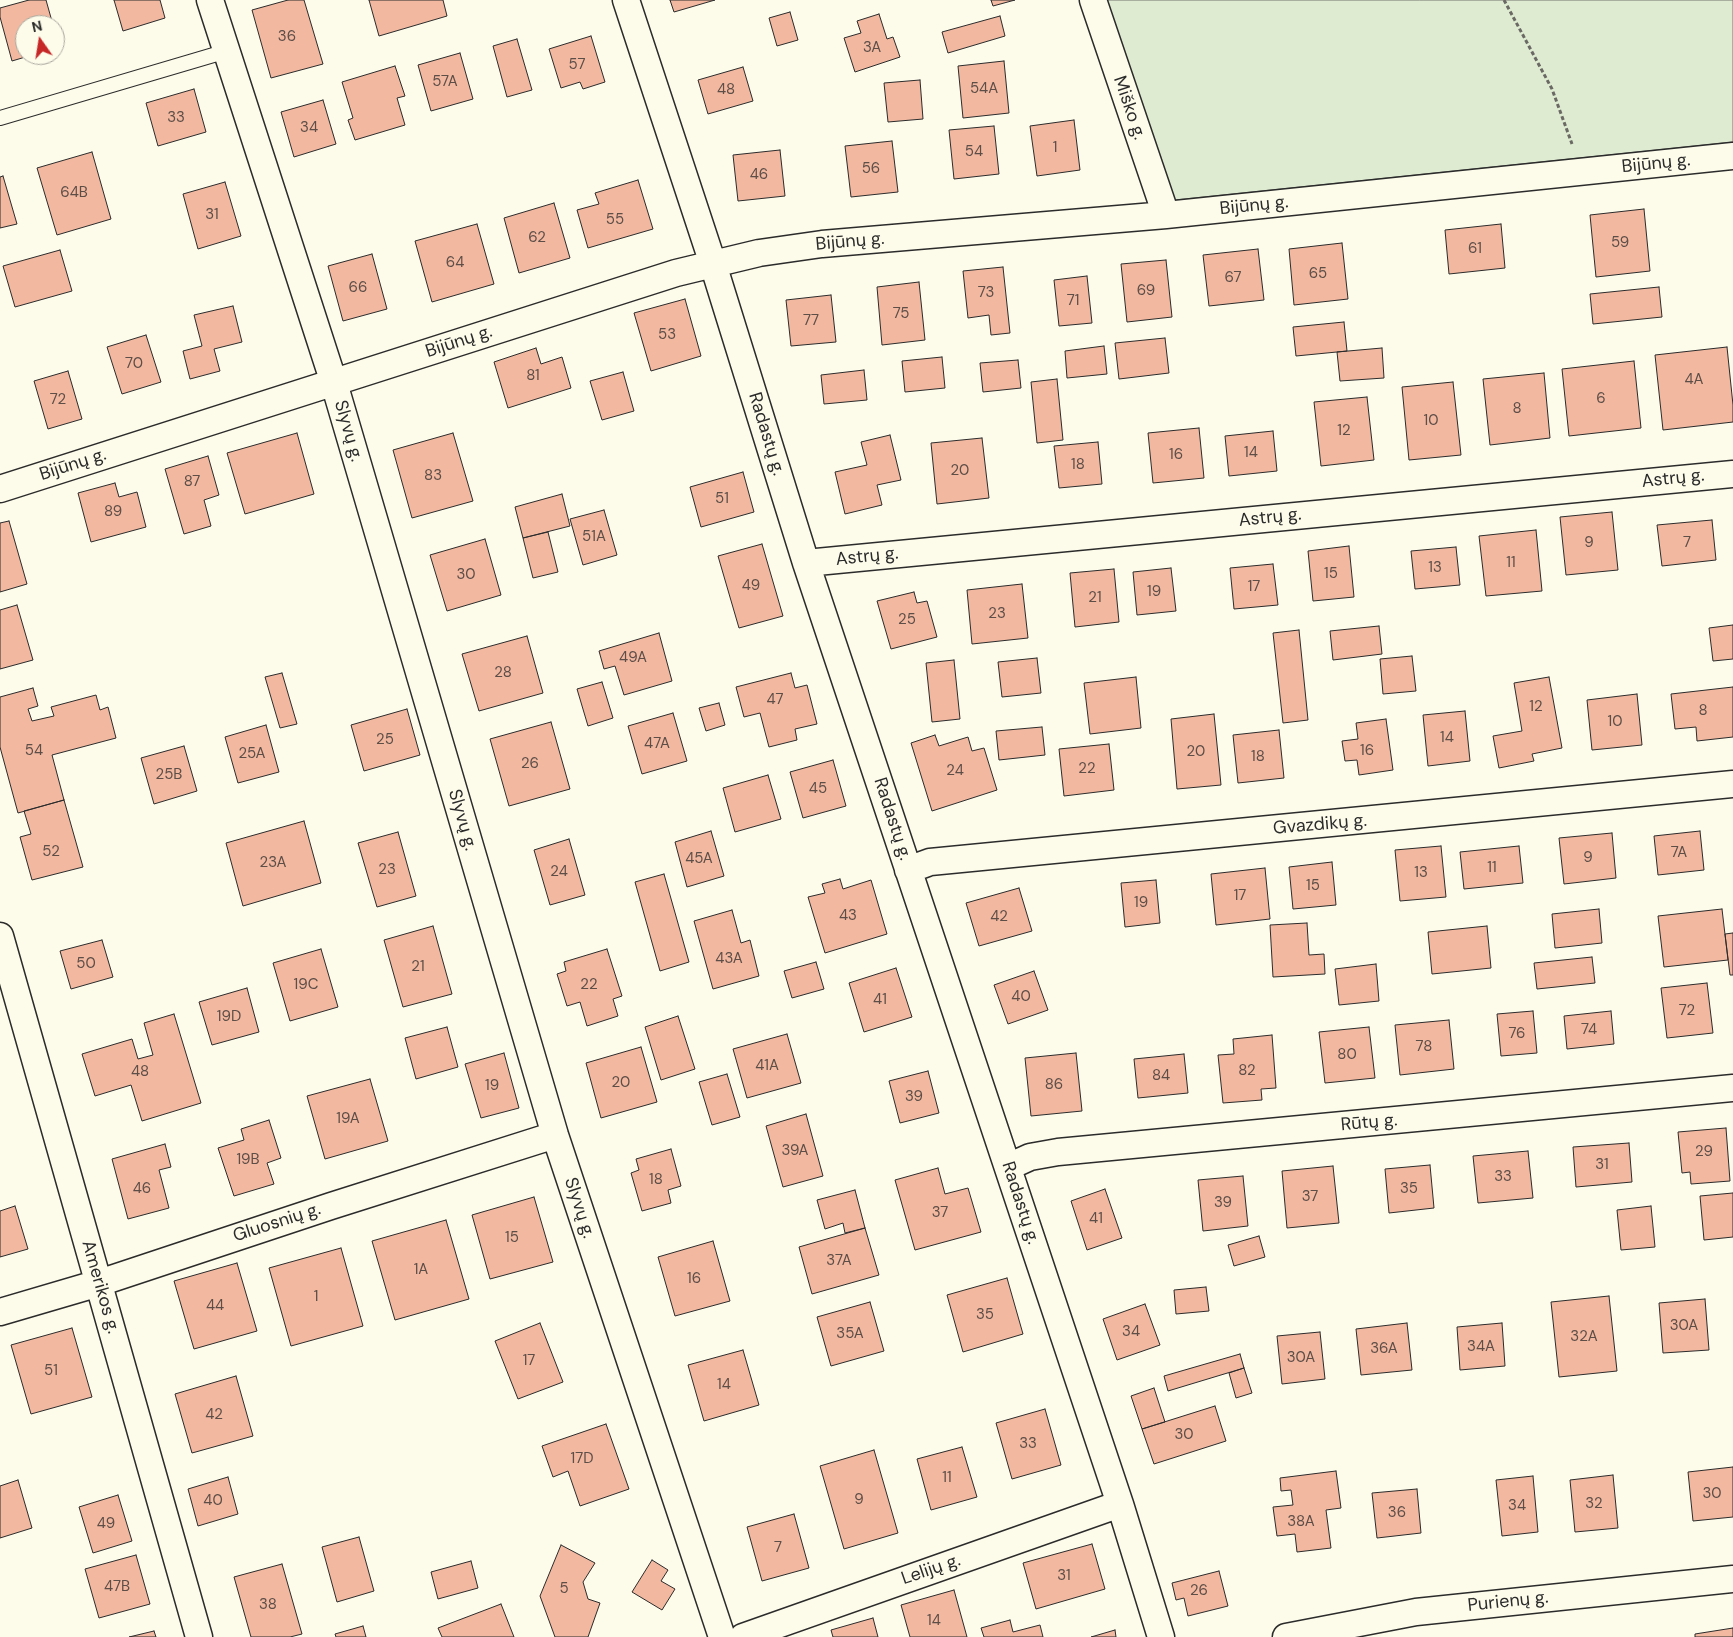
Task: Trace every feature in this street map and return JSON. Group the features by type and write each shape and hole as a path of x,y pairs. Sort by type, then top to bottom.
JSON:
{"street":[{"name":"Slyvų g.","path":"210,0 334,382 554,1136 722,1637"},
{"name":"Radastų g.","path":"626,0 713,264 806,563 1120,1504 1161,1637"},
{"name":"Miško g.","path":"1093,0 1166,215"},
{"name":"Bijūnų g.","path":"0,489 676,273 759,253 822,244 1166,215 1733,156"},
{"name":"Astrų g.","path":"806,563 1733,474"},
{"name":"Gvazdikų g.","path":"908,870 930,862 1733,784"},
{"name":"Amerikos g.","path":"0,936 200,1637"},
{"name":"Rūtų g.","path":"1008,1167 1030,1157 1058,1152 1733,1088"},
{"name":"Gluosnių g.","path":"0,1312 99,1283 331,1206 554,1136"},
{"name":"Lelijų g.","path":"743,1637 1120,1504"},
{"name":"Purienų g.","path":"1286,1637 1416,1612 1733,1579"}],"lane":[{"path":"0,118 227,51"}],"path":[{"path":"1504,0 1552,89 1582,172"}],"green space":[{"path":"1106,0 1733,0 1733,142 1175,200"}],"building":[{"path":"29,0 46,0 50,15 15,15 15,60 12,61 0,17 0,8"},
{"path":"114,0 160,0 165,18 123,31"},
{"path":"288,0 304,0 323,64 271,78 252,10"},
{"path":"369,0 443,0 447,16 379,36"},
{"path":"670,0 715,0 674,12"},
{"path":"991,0 1015,0 993,6"},
{"path":"790,12 798,40 777,46 769,18"},
{"path":"879,14 887,39 893,37 900,57 855,72 844,38 861,33 857,21"},
{"path":"1000,16 1005,36 948,53 942,32"},
{"path":"591,36 605,82 583,89 580,82 561,88 549,49"},
{"path":"517,39 532,90 507,97 493,46"},
{"path":"460,53 473,99 431,111 418,65"},
{"path":"1004,61 1009,113 963,118 958,66"},
{"path":"395,66 405,96 397,98 405,125 355,140 348,120 353,118 342,82"},
{"path":"743,67 753,101 708,114 698,80"},
{"path":"920,80 923,119 888,122 884,83"},
{"path":"194,89 206,132 158,146 146,103"},
{"path":"323,100 336,144 294,157 281,112"},
{"path":"1074,120 1080,170 1037,176 1030,126"},
{"path":"994,126 999,174 954,179 949,130"},
{"path":"892,141 898,192 851,197 845,146"},
{"path":"780,150 785,196 738,201 733,155"},
{"path":"92,152 111,219 57,235 37,168"},
{"path":"3,176 17,224 0,228 0,177"},
{"path":"638,180 653,229 588,248 577,210 599,204 595,193"},
{"path":"225,182 241,236 198,249 183,194"},
{"path":"554,203 570,258 519,273 504,218"},
{"path":"1644,209 1650,271 1596,277 1590,215"},
{"path":"477,224 494,284 432,302 415,241"},
{"path":"1501,224 1505,268 1449,274 1445,230"},
{"path":"1342,243 1348,299 1294,305 1289,249"},
{"path":"1258,249 1264,300 1209,306 1203,255"},
{"path":"60,250 72,291 15,307 3,266"},
{"path":"372,254 387,309 343,321 328,266"},
{"path":"1166,260 1172,317 1127,322 1121,264"},
{"path":"1003,267 1010,333 991,335 989,315 968,318 963,271"},
{"path":"1087,276 1092,323 1059,326 1054,280"},
{"path":"919,282 925,340 882,345 877,287"},
{"path":"1659,287 1662,317 1593,324 1590,294"},
{"path":"831,295 836,342 791,346 786,300"},
{"path":"685,299 701,356 651,371 634,313"},
{"path":"233,306 242,342 214,349 220,371 190,379 183,351 202,346 194,315"},
{"path":"1344,322 1347,351 1296,356 1293,327"},
{"path":"146,335 161,382 122,394 107,347"},
{"path":"1165,338 1169,373 1119,379 1115,343"},
{"path":"1104,346 1107,374 1067,378 1065,351"},
{"path":"1727,347 1733,422 1663,430 1655,355"},
{"path":"536,348 541,364 562,357 571,388 508,408 494,362"},
{"path":"1382,348 1384,378 1340,381 1337,352"},
{"path":"942,357 945,388 905,392 902,361"},
{"path":"1018,360 1021,388 983,392 980,363"},
{"path":"1634,361 1641,428 1569,436 1562,369"},
{"path":"864,370 867,400 824,404 821,375"},
{"path":"68,371 82,419 48,429 34,381"},
{"path":"623,372 634,411 602,420 590,381"},
{"path":"1544,373 1550,438 1490,445 1483,379"},
{"path":"1057,379 1063,440 1037,443 1031,382"},
{"path":"1453,382 1461,455 1409,460 1402,387"},
{"path":"1367,397 1374,460 1321,466 1314,402"},
{"path":"1199,428 1204,478 1153,483 1148,433"},
{"path":"1273,431 1277,471 1229,476 1225,436"},
{"path":"297,433 314,494 245,514 227,453"},
{"path":"453,433 473,501 412,518 393,450"},
{"path":"890,435 901,480 877,485 882,505 845,514 835,472 867,465 861,442"},
{"path":"982,438 989,498 937,504 931,443"},
{"path":"1098,442 1102,484 1059,488 1054,446"},
{"path":"208,456 219,495 204,500 211,526 184,534 165,469"},
{"path":"743,472 754,512 701,527 690,487"},
{"path":"115,483 119,497 137,492 146,527 91,542 78,493"},
{"path":"562,494 570,526 523,538 515,507"},
{"path":"604,510 617,555 583,565 570,519"},
{"path":"1612,512 1618,570 1566,575 1560,517"},
{"path":"1712,520 1716,560 1662,566 1657,525"},
{"path":"9,521 27,584 0,592 0,523"},
{"path":"1536,530 1542,591 1486,596 1479,536"},
{"path":"548,532 558,572 533,578 523,538"},
{"path":"485,539 501,595 447,611 430,555"},
{"path":"762,544 783,616 739,628 718,556"},
{"path":"1349,546 1354,597 1313,601 1308,551"},
{"path":"1456,547 1460,585 1415,589 1411,551"},
{"path":"1273,564 1278,605 1234,609 1230,568"},
{"path":"1171,568 1176,611 1137,615 1133,572"},
{"path":"1114,569 1119,622 1075,627 1070,573"},
{"path":"1022,584 1028,638 972,644 967,590"},
{"path":"914,592 917,603 927,601 937,637 891,649 877,601"},
{"path":"17,605 33,660 0,669 0,610"},
{"path":"1733,625 1733,659 1713,661 1709,628"},
{"path":"1379,626 1382,654 1333,660 1330,631"},
{"path":"1299,630 1308,720 1283,723 1273,633"},
{"path":"659,633 672,681 624,695 615,666 604,669 599,651"},
{"path":"527,636 543,693 479,711 462,654"},
{"path":"1412,656 1416,691 1383,694 1380,659"},
{"path":"1037,658 1041,693 1002,697 998,662"},
{"path":"954,660 960,719 932,722 926,663"},
{"path":"282,673 297,724 280,728 265,677"},
{"path":"791,673 795,688 807,685 817,724 795,729 797,740 769,747 760,713 744,717 736,687"},
{"path":"1136,677 1141,728 1090,734 1084,683"},
{"path":"1549,677 1562,748 1532,754 1534,761 1499,768 1493,736 1522,731 1514,683"},
{"path":"602,682 613,718 588,726 577,689"},
{"path":"1733,687 1733,737 1697,741 1696,727 1675,729 1671,694"},
{"path":"33,688 38,706 28,709 32,721 54,716 51,707 96,695 100,710 108,707 116,738 52,755 64,800 18,813 0,747 0,697"},
{"path":"1637,694 1642,745 1592,750 1587,700"},
{"path":"719,703 725,725 706,731 699,708"},
{"path":"407,709 420,755 364,771 351,725"},
{"path":"1465,711 1470,761 1428,766 1423,715"},
{"path":"673,713 687,761 642,774 628,726"},
{"path":"1214,714 1221,785 1177,789 1171,719"},
{"path":"1386,719 1393,770 1359,775 1357,760 1345,761 1342,741 1358,739 1356,723"},
{"path":"551,722 570,789 509,806 490,739"},
{"path":"266,725 279,772 238,783 225,737"},
{"path":"1042,727 1045,755 999,760 996,731"},
{"path":"1279,730 1284,778 1238,783 1233,735"},
{"path":"935,735 939,746 968,737 972,751 984,748 997,790 932,811 911,743"},
{"path":"1109,744 1114,790 1064,796 1059,749"},
{"path":"184,746 197,791 154,804 141,758"},
{"path":"833,760 846,806 803,818 790,772"},
{"path":"768,775 781,819 735,832 723,788"},
{"path":"64,800 83,867 32,880 20,837 31,834 24,811"},
{"path":"304,821 321,883 243,906 226,843"},
{"path":"711,831 724,876 687,887 675,842"},
{"path":"1700,831 1704,870 1658,875 1654,836"},
{"path":"398,832 416,896 377,907 358,843"},
{"path":"1612,833 1616,878 1564,884 1559,838"},
{"path":"569,839 585,895 550,905 534,850"},
{"path":"1441,846 1446,897 1400,901 1395,850"},
{"path":"1519,846 1523,883 1464,889 1460,852"},
{"path":"1332,862 1336,905 1293,909 1289,867"},
{"path":"1265,868 1270,919 1216,925 1211,874"},
{"path":"664,874 689,962 660,971 635,882"},
{"path":"840,879 843,889 871,880 887,934 825,953 808,897 825,893 822,884"},
{"path":"1156,880 1160,923 1125,927 1121,883"},
{"path":"1019,888 1032,931 979,946 966,903"},
{"path":"1599,909 1602,943 1555,948 1552,914"},
{"path":"1722,909 1728,960 1664,967 1658,916"},
{"path":"732,910 741,943 750,940 759,976 713,989 694,921"},
{"path":"1307,923 1309,955 1324,954 1325,974 1273,977 1270,925"},
{"path":"433,926 452,994 403,1007 384,940"},
{"path":"1487,926 1491,968 1432,974 1428,932"},
{"path":"1733,933 1733,975 1730,975 1725,934"},
{"path":"102,940 113,977 71,989 60,951"},
{"path":"321,949 338,1007 290,1021 273,963"},
{"path":"607,949 622,996 613,999 618,1016 587,1026 580,1002 567,1006 557,974 566,971 564,962"},
{"path":"1592,957 1595,983 1537,989 1534,963"},
{"path":"816,962 824,989 792,998 784,971"},
{"path":"1376,964 1379,1001 1339,1005 1335,969"},
{"path":"896,968 912,1017 864,1032 849,983"},
{"path":"1034,971 1048,1010 1008,1024 994,985"},
{"path":"1707,983 1713,1033 1667,1038 1661,988"},
{"path":"247,988 259,1032 212,1045 199,1002"},
{"path":"1533,1011 1537,1053 1501,1056 1497,1014"},
{"path":"1611,1011 1614,1044 1567,1049 1564,1016"},
{"path":"174,1014 201,1103 142,1121 131,1085 95,1096 82,1054 132,1039 138,1059 153,1055 144,1023"},
{"path":"678,1016 695,1069 661,1080 645,1027"},
{"path":"1449,1020 1454,1069 1400,1075 1395,1025"},
{"path":"447,1027 458,1067 416,1079 405,1038"},
{"path":"1369,1027 1375,1078 1325,1083 1319,1032"},
{"path":"787,1034 801,1083 747,1098 733,1049"},
{"path":"1272,1035 1276,1088 1261,1089 1262,1100 1223,1103 1218,1055 1234,1054 1233,1039"},
{"path":"641,1047 657,1102 601,1118 586,1063"},
{"path":"504,1053 519,1108 481,1118 465,1064"},
{"path":"1076,1053 1082,1111 1031,1116 1025,1058"},
{"path":"1184,1054 1188,1093 1138,1098 1134,1059"},
{"path":"928,1071 939,1113 900,1123 889,1081"},
{"path":"727,1074 740,1117 712,1125 699,1082"},
{"path":"370,1079 388,1141 325,1159 307,1096"},
{"path":"806,1114 823,1176 783,1187 766,1126"},
{"path":"269,1120 281,1158 267,1163 274,1184 234,1196 218,1148 244,1140 241,1129"},
{"path":"1726,1128 1730,1181 1691,1184 1690,1172 1682,1173 1678,1132"},
{"path":"1629,1143 1632,1182 1576,1187 1573,1147"},
{"path":"165,1144 171,1167 159,1170 169,1208 128,1219 112,1159"},
{"path":"671,1149 681,1186 668,1190 671,1203 642,1211 631,1173 639,1170 636,1159"},
{"path":"1528,1151 1533,1198 1478,1203 1473,1156"},
{"path":"1430,1165 1434,1208 1389,1213 1385,1169"},
{"path":"1333,1166 1339,1223 1287,1228 1282,1171"},
{"path":"938,1168 945,1194 968,1188 981,1232 915,1250 895,1180"},
{"path":"1243,1176 1248,1226 1203,1231 1198,1180"},
{"path":"1105,1189 1122,1238 1087,1250 1071,1201"},
{"path":"855,1190 865,1228 845,1233 843,1223 825,1229 817,1200"},
{"path":"1733,1193 1733,1237 1704,1240 1700,1196"},
{"path":"534,1197 553,1262 490,1279 472,1215"},
{"path":"15,1206 28,1249 0,1257 0,1211"},
{"path":"1651,1206 1655,1247 1621,1250 1617,1210"},
{"path":"446,1220 469,1299 395,1320 372,1241"},
{"path":"865,1228 879,1275 812,1294 799,1247"},
{"path":"1259,1236 1265,1257 1234,1266 1228,1245"},
{"path":"713,1241 730,1301 675,1316 658,1257"},
{"path":"341,1248 363,1326 291,1346 269,1268"},
{"path":"237,1263 257,1331 194,1349 174,1281"},
{"path":"1007,1278 1023,1334 963,1352 947,1295"},
{"path":"1206,1287 1209,1311 1176,1314 1174,1290"},
{"path":"1609,1296 1617,1371 1559,1377 1551,1302"},
{"path":"1705,1299 1709,1350 1663,1353 1659,1303"},
{"path":"870,1302 884,1351 831,1366 817,1317"},
{"path":"1145,1304 1160,1345 1117,1360 1103,1319"},
{"path":"540,1323 563,1382 518,1399 495,1341"},
{"path":"1407,1323 1412,1370 1361,1375 1356,1329"},
{"path":"1502,1323 1505,1366 1460,1370 1457,1327"},
{"path":"72,1328 92,1397 31,1414 11,1345"},
{"path":"1320,1332 1325,1379 1282,1384 1277,1336"},
{"path":"743,1350 759,1405 704,1421 688,1365"},
{"path":"1240,1354 1244,1368 1168,1391 1164,1376"},
{"path":"1244,1368 1252,1393 1236,1398 1229,1373"},
{"path":"236,1376 253,1436 192,1453 175,1394"},
{"path":"1154,1388 1165,1422 1142,1429 1131,1396"},
{"path":"1215,1406 1226,1441 1154,1464 1142,1429"},
{"path":"1045,1409 1061,1465 1012,1479 996,1423"},
{"path":"606,1424 629,1489 580,1506 568,1471 553,1477 542,1446"},
{"path":"962,1447 977,1497 931,1510 917,1459"},
{"path":"874,1450 898,1533 844,1549 820,1466"},
{"path":"1733,1467 1733,1517 1693,1521 1688,1472"},
{"path":"1336,1471 1341,1508 1326,1510 1331,1548 1297,1552 1295,1534 1277,1536 1273,1507 1293,1505 1291,1490 1281,1491 1280,1478"},
{"path":"1613,1475 1618,1528 1575,1532 1570,1480"},
{"path":"1533,1476 1538,1532 1502,1536 1496,1480"},
{"path":"228,1477 238,1514 198,1526 188,1489"},
{"path":"18,1480 32,1528 0,1538 0,1486"},
{"path":"1417,1489 1421,1533 1377,1538 1372,1493"},
{"path":"118,1495 132,1541 93,1553 79,1507"},
{"path":"794,1514 809,1568 762,1581 747,1527"},
{"path":"359,1537 374,1591 337,1602 322,1547"},
{"path":"1092,1544 1105,1589 1036,1609 1023,1563"},
{"path":"561,1545 595,1563 583,1582 588,1599 600,1603 588,1637 555,1637 540,1596"},
{"path":"136,1555 150,1604 99,1618 85,1569"},
{"path":"652,1560 668,1570 661,1581 675,1589 662,1610 632,1592"},
{"path":"471,1561 478,1588 438,1599 431,1572"},
{"path":"282,1564 302,1634 290,1637 251,1637 234,1577"},
{"path":"1219,1571 1228,1606 1188,1616 1184,1598 1176,1600 1172,1583"},
{"path":"954,1590 967,1637 910,1637 901,1605"},
{"path":"501,1604 514,1637 442,1637 438,1628"},
{"path":"873,1618 878,1637 833,1637 831,1630"},
{"path":"1010,1620 1013,1632 1040,1625 1043,1637 984,1637 981,1628"},
{"path":"363,1626 366,1637 336,1637 335,1634"},
{"path":"1733,1628 1733,1637 1695,1637 1695,1634"},
{"path":"1115,1630 1116,1637 1091,1637"},
{"path":"154,1631 156,1637 129,1637"}]}
